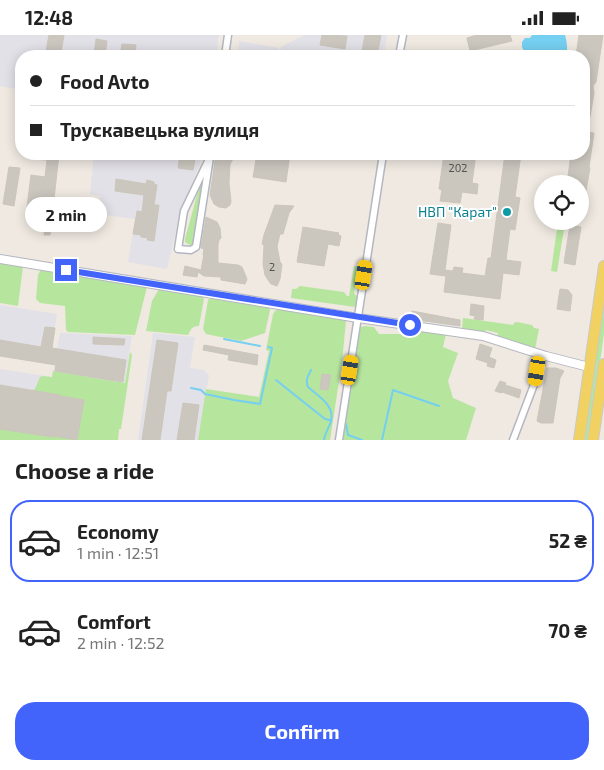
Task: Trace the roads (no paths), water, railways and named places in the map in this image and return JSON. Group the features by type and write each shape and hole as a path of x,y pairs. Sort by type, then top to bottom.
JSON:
{"main road":[{"path":"579,440 604,266"},
{"path":"593,440 604,364"}],"street":[{"path":"226,50 228,35"},
{"path":"400,50 403,35"},
{"path":"208,160 184,211 178,249 191,251 196,247 209,160"},
{"path":"339,440 382,160"},
{"path":"0,259 358,318 483,336 539,354 589,367"},
{"path":"513,440 535,382 539,354"}],"water":[{"path":"532,35 565,35 567,50 523,50 522,42 525,38 530,38"}],"waterway":[{"path":"224,339 260,346"},
{"path":"191,388 201,390 205,394 260,404 272,348 268,347"},
{"path":"311,370 307,385 325,401 332,415 324,440"},
{"path":"276,380 325,419 330,420"},
{"path":"382,440 393,390 439,406"},
{"path":"344,422 348,435 362,440"}],"place":[{"name":"НВП \"Карат\"","path":"507,212"}]}
